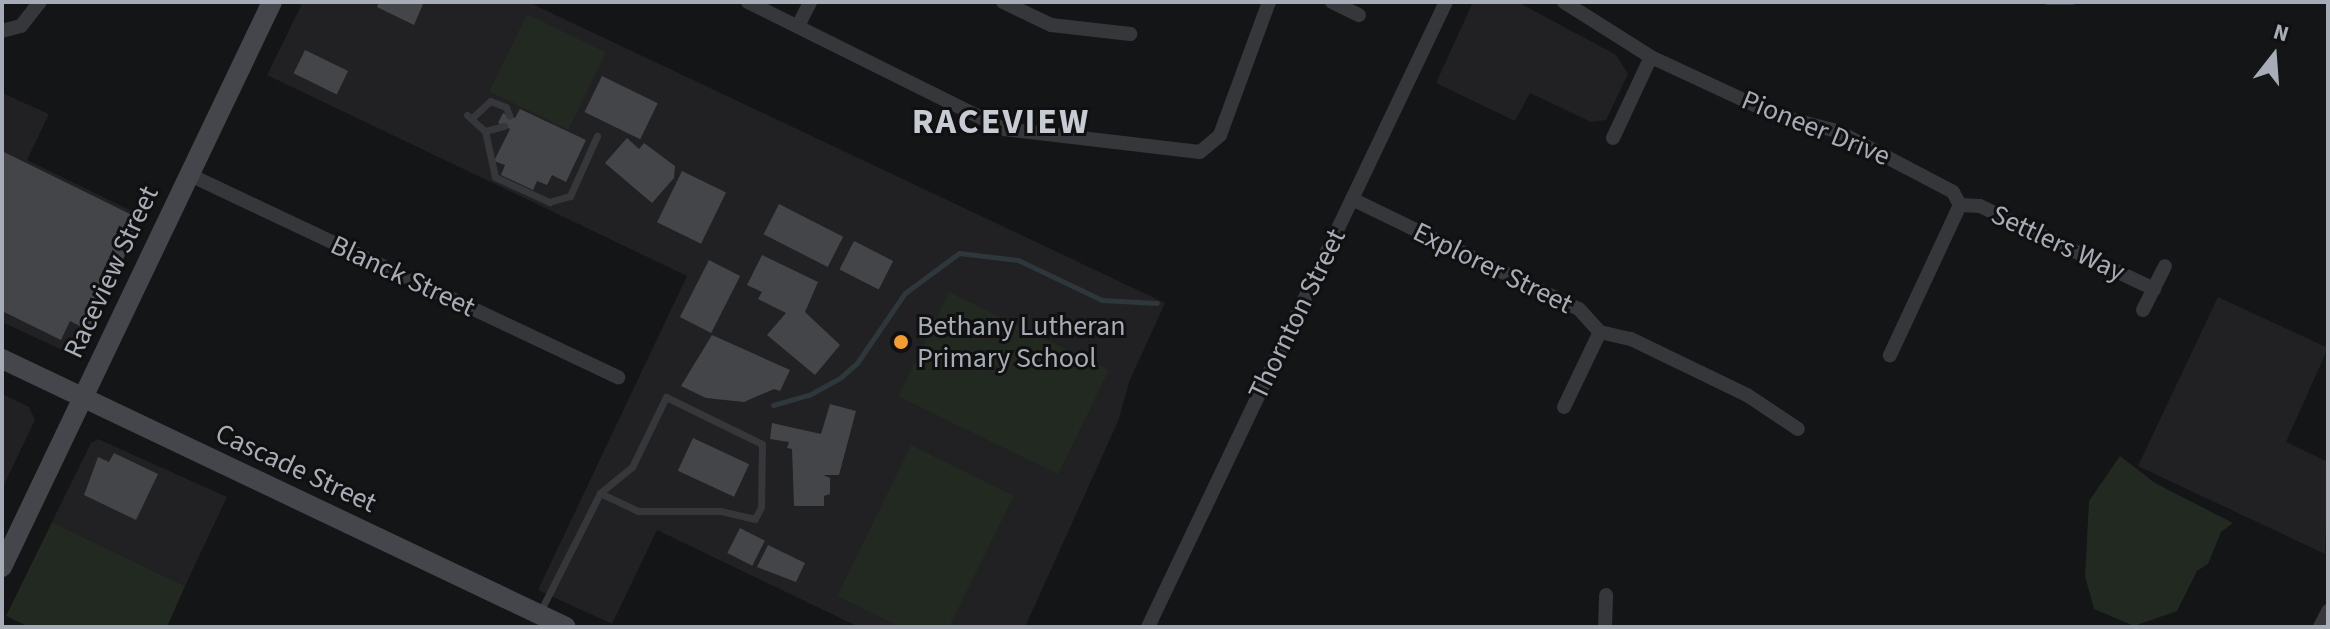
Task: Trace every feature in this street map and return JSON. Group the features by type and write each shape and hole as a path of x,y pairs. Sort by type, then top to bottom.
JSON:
{"street":[{"path":"2,31 21,26 40,2"},
{"name":"Raceview Street","path":"2,567 272,2"},
{"path":"748,2 1004,129 1200,152 1220,135 1269,2"},
{"path":"798,26 810,2"},
{"path":"1003,2 1051,25 1130,34"},
{"path":"1332,2 1359,15"},
{"name":"Thornton Street","path":"1148,627 1446,2"},
{"name":"Pioneer Drive","path":"1564,2 1651,57 1778,116 1837,131 1941,183 1960,205"},
{"path":"1613,138 1651,57"},
{"name":"Blanck Street","path":"188,174 618,377"},
{"name":"Explorer Street","path":"1352,199 1579,309 1600,332 1631,339 1747,395 1798,429"},
{"path":"1890,355 1960,205"},
{"name":"Settlers Way","path":"1960,205 1980,206 2154,289"},
{"name":"Settlers Way","path":"2143,310 2165,266"},
{"path":"1564,407 1600,332"},
{"name":"Cascade Street","path":"2,359 566,627"},
{"path":"1600,626 1606,595"},
{"path":"2320,627 2328,611"}],"lane":[{"path":"509,115 506,107 490,101 469,116 485,131 495,177 549,202 570,196 597,136"},
{"path":"485,131 504,126"},
{"path":"539,614 600,493 632,467 666,397 762,444 761,507 755,519 720,511 638,511 600,493"}],"shaded area":[{"name":"Bethany Lutheran Primary School","path":"303,2 528,2 1165,303 1129,382 1119,419 1025,627 859,627 657,530 612,624 538,590 687,276 267,75"},
{"path":"1473,2 1518,2 1616,55 1628,74 1606,120 1591,122 1530,93 1515,121 1436,83"},
{"path":"527,14 606,53 568,130 489,91"},
{"path":"2,93 49,114 27,160 144,217 75,356 2,322"},
{"path":"949,292 1109,370 1058,474 898,396"},
{"path":"2218,297 2328,348 2286,442 2328,462 2325,554 2138,466"},
{"path":"2,394 29,407 35,420 2,489"},
{"path":"98,439 227,497 185,586 52,522 91,443"},
{"path":"911,445 1014,496 949,627 900,627 837,596"},
{"path":"2120,456 2155,483 2233,523 2221,532 2208,564 2197,571 2177,611 2134,626 2094,609 2085,576 2089,501"},
{"path":"52,522 185,586 167,627 29,627 6,616"}],"building":[{"path":"379,2 424,2 414,25 377,7"},
{"path":"305,50 348,71 337,94 294,73"},
{"path":"602,76 658,103 640,139 584,112"},
{"path":"520,109 586,140 566,182 552,175 547,185 537,181 533,190 501,175 505,165 494,161 510,129 498,123 503,113 515,118"},
{"path":"627,138 639,149 644,143 675,166 674,178 652,203 605,163"},
{"path":"2,151 132,215 126,226 137,231 88,330 70,321 61,340 2,311"},
{"path":"682,171 726,192 701,244 657,222"},
{"path":"779,204 843,237 828,267 764,234"},
{"path":"854,241 893,261 879,289 839,270"},
{"path":"762,255 818,282 805,312 840,345 815,375 767,335 786,313 758,299 762,292 747,285"},
{"path":"709,260 740,276 711,333 680,317"},
{"path":"712,335 790,370 780,391 774,389 744,402 706,398 681,386"},
{"path":"830,404 856,411 839,475 823,475 830,478 830,494 824,496 824,506 794,506 792,449 787,448 789,442 770,439 772,423 821,434"},
{"path":"693,438 749,464 734,497 678,471"},
{"path":"114,453 158,474 136,520 84,495 98,457 109,462"},
{"path":"740,528 765,541 752,566 727,553"},
{"path":"768,545 805,563 796,582 757,567"}],"waterway":[{"path":"2047,2 2072,2"},
{"path":"773,405 809,395 841,377 857,363 905,293 959,253 1018,260 1102,300 1157,303"}],"place":[{"name":"Bethany Lutheran Primary School","path":"901,342"}],"district":[{"name":"RACEVIEW","path":"1001,122"}]}
